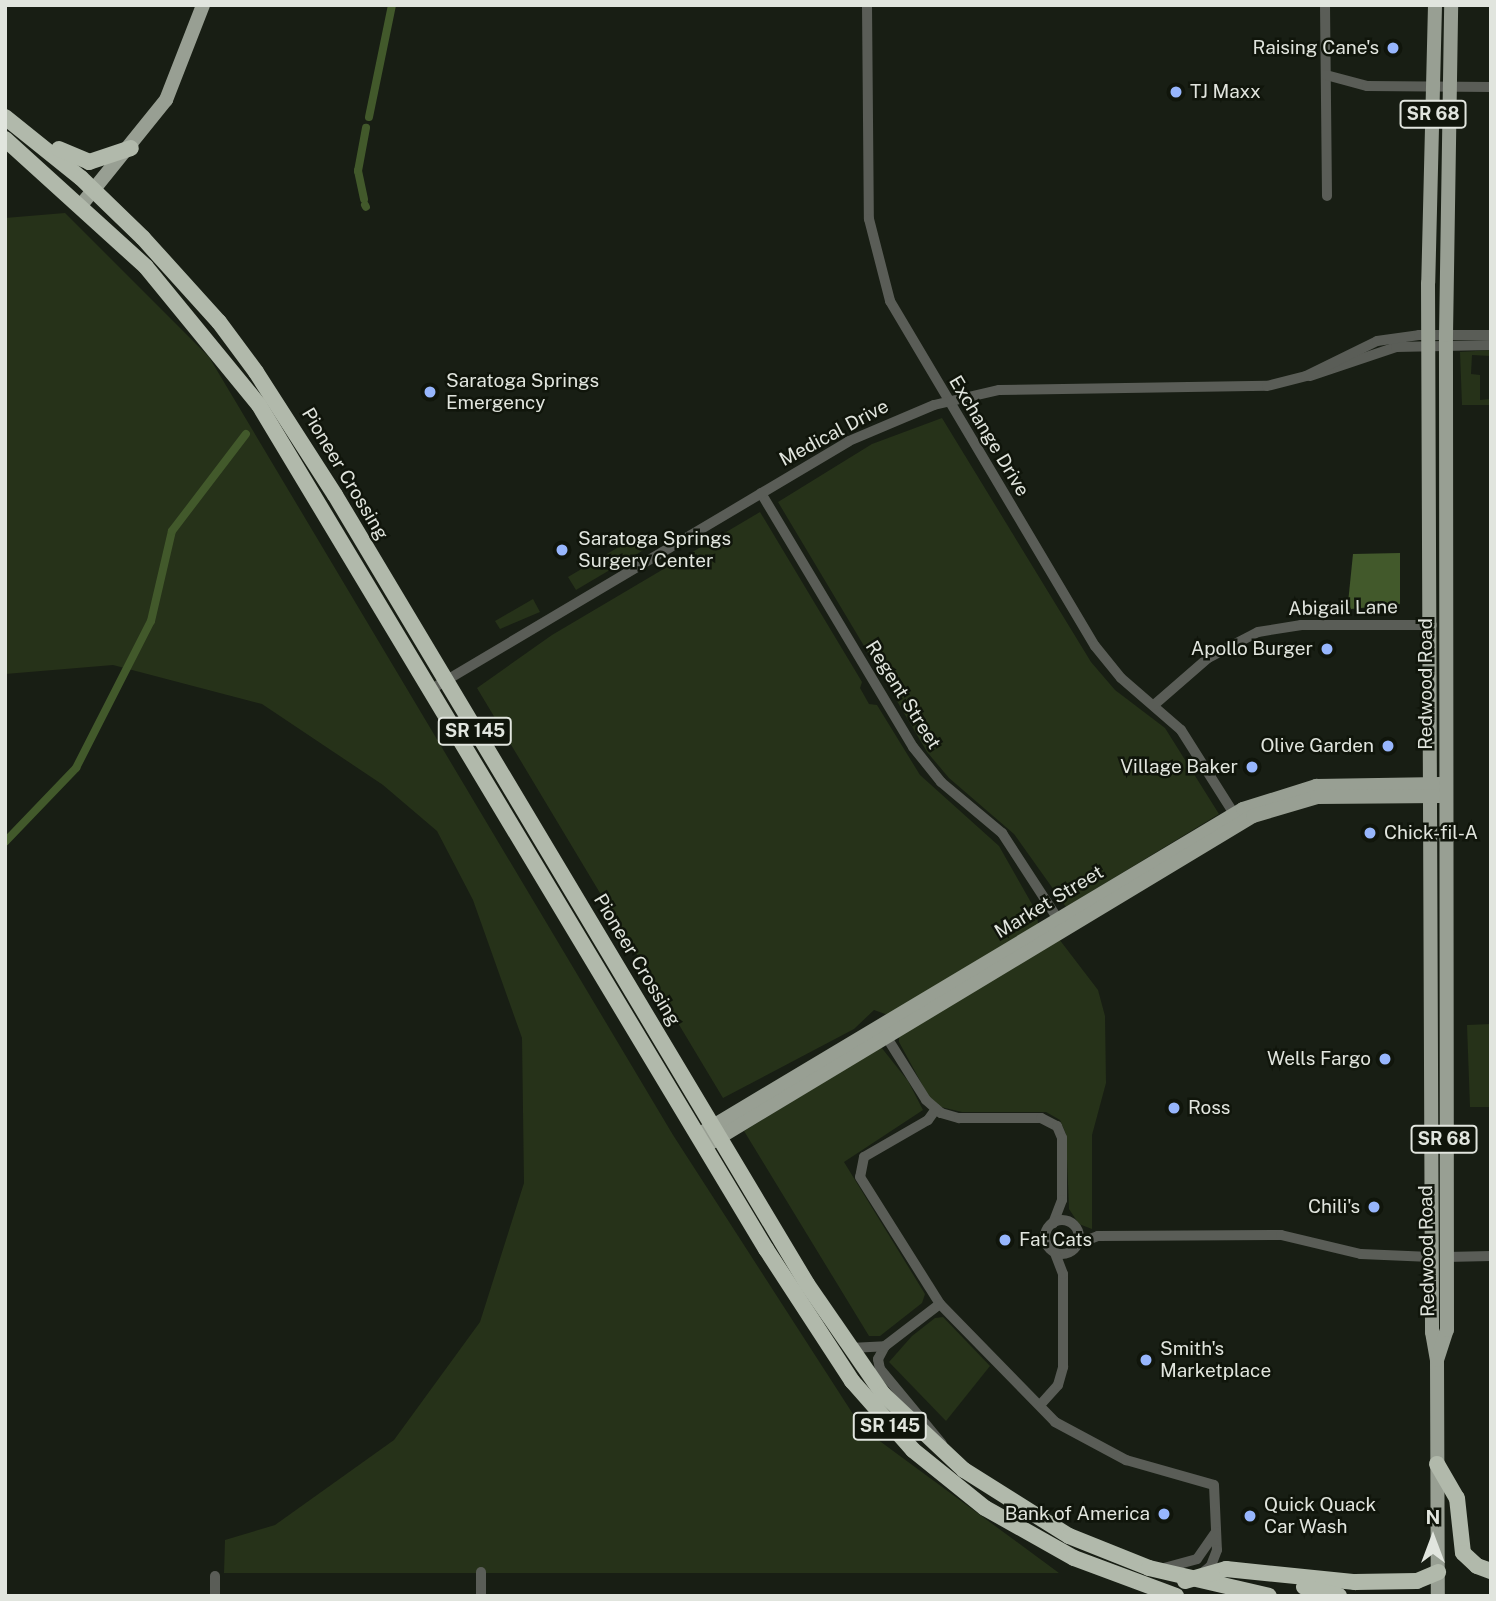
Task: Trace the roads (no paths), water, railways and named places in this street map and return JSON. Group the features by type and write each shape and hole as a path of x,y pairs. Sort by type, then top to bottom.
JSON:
{"highway":[{"path":"10,120 83,162 105,160 131,148"},
{"name":"SR 145","path":"10,120 94,191"},
{"name":"SR 145","path":"5,139 82,205"},
{"name":"Pioneer Crossing","path":"94,191 195,294 256,372 848,1348 894,1407 944,1453 1033,1517 1090,1546 1149,1568 1269,1596"},
{"name":"Pioneer Crossing","path":"82,205 165,287 246,388 807,1317 852,1381 929,1465 1009,1523 1094,1567 1176,1596"},
{"path":"1437,1464 1457,1498 1463,1553 1477,1566 1491,1571"},
{"path":"1009,1523 1156,1581 1195,1577 1217,1563 1372,1583 1423,1580 1438,1572"},
{"path":"1217,1563 1235,1578 1339,1596"}],"main road":[{"path":"82,205 131,148 176,82 203,5"},
{"name":"Redwood Road","path":"1435,5 1442,86 1446,340 1438,790 1439,1256 1447,1338 1437,1360 1438,1596"},
{"name":"Redwood Road","path":"1438,790 1432,625 1429,339 1442,86 1451,5"},
{"name":"Market Street","path":"701,1141 1280,794 1316,786 1438,790"}],"street":[{"name":"Exchange Drive","path":"867,5 868,199 873,246 896,315 1095,646 1121,678 1187,737 1237,818"},
{"path":"1325,5 1327,196"},
{"path":"1326,75 1367,86 1491,86"},
{"path":"1446,340 1491,335"},
{"name":"Medical Drive","path":"430,690 863,434 947,400 999,390 1256,387 1306,376 1384,349 1429,339 1446,340"},
{"path":"1446,340 1491,345"},
{"name":"Regent Street","path":"761,493 920,757 941,782 1002,833 1060,924"},
{"name":"Abigail Lane","path":"1154,705 1208,657 1258,632 1301,625 1432,625"},
{"path":"883,1031 936,1109 959,1118 1041,1118 1054,1122 1062,1138 1062,1200 1046,1237 1063,1275 1062,1374 1041,1404"},
{"path":"936,1109 928,1119 863,1157 858,1170 940,1304 979,1348 1041,1404 1061,1426 1107,1452 1214,1485 1217,1563"},
{"path":"1062,1200 1075,1226 1076,1246 1063,1275"},
{"path":"1053,1223 1063,1220 1098,1236 1293,1236 1361,1254 1491,1256"},
{"path":"1054,1251 1076,1246 1098,1236"},
{"path":"940,1304 885,1346 878,1359 880,1369 933,1429 944,1453"},
{"path":"848,1348 864,1350 885,1346"},
{"path":"1149,1568 1192,1562 1204,1553 1217,1530"},
{"path":"481,1572 481,1596"},
{"path":"215,1576 215,1596"}],"waterway":[{"path":"369,117 392,5"},
{"path":"364,199 358,171 366,128"},
{"path":"5,842 76,768 151,621 172,531 246,434"}],"place":[{"name":"Raising Cane's","path":"1393,48"},
{"name":"TJ Maxx","path":"1176,92"},
{"name":"Saratoga Springs Emergency","path":"430,392"},
{"name":"Saratoga Springs Surgery Center","path":"562,550"},
{"name":"Apollo Burger","path":"1327,649"},
{"name":"Olive Garden","path":"1388,746"},
{"name":"Village Baker","path":"1252,767"},
{"name":"Chick-fil-A","path":"1370,833"},
{"name":"Wells Fargo","path":"1385,1059"},
{"name":"Ross","path":"1174,1108"},
{"name":"Chili's","path":"1374,1207"},
{"name":"Fat Cats","path":"1005,1240"},
{"name":"Smith's Marketplace","path":"1146,1360"},
{"name":"Bank of America","path":"1164,1514"},
{"name":"Quick Quack Car Wash","path":"1250,1516"}]}
